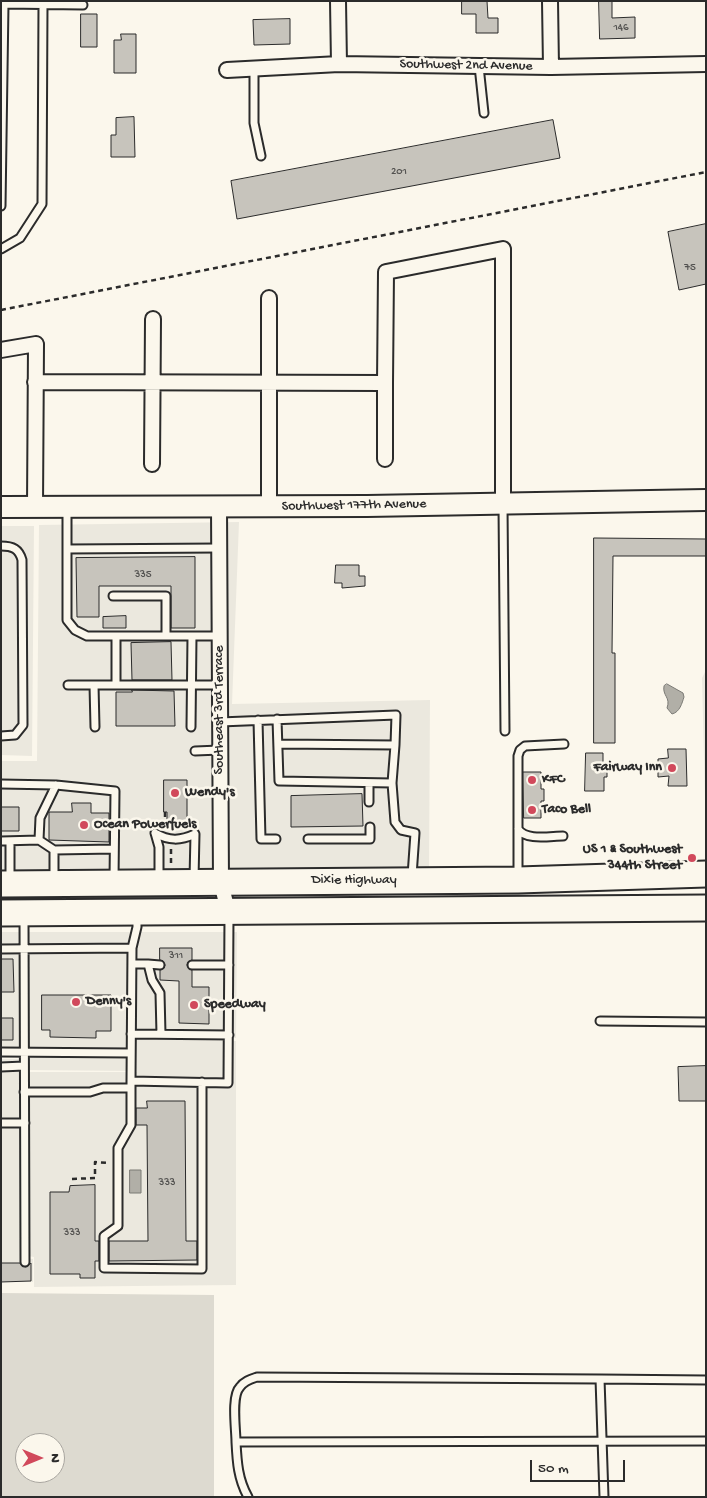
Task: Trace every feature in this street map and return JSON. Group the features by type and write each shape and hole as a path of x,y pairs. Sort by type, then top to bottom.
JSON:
{"highway":[{"name":"Dixie Highway","path":"5,884 114,883 165,874 194,883 221,883 518,880 706,874"},
{"name":"Dixie Highway","path":"12,913 706,908"}],"main road":[{"name":"Southwest 177th Avenue","path":"1,507 269,507 706,500"}],"street":[{"path":"338,1 339,64"},
{"path":"550,1 551,68"},
{"name":"Southwest 2nd Avenue","path":"227,70 339,64 551,68 706,64"},
{"path":"385,459 386,272 503,249 503,503"},
{"path":"269,298 269,507"},
{"path":"152,464 153,320"},
{"path":"1,350 36,344 35,507"},
{"path":"36,382 385,383"},
{"name":"Southeast 3rd Terrace","path":"219,507 221,883 228,911"}],"lane":[{"path":"1,206 4,4 83,5"},
{"path":"1,249 20,238 42,204 43,5"},
{"path":"479,66 484,113"},
{"path":"254,69 254,122 261,156"},
{"path":"503,503 504,730"},
{"path":"67,507 68,620 75,630 87,636 220,636"},
{"path":"1,546 13,548 20,552 22,560 23,725 15,735 1,736"},
{"path":"67,549 219,548"},
{"path":"113,596 166,596 166,636"},
{"path":"116,636 116,685"},
{"path":"191,727 192,636"},
{"path":"68,685 220,685"},
{"path":"94,685 95,726"},
{"path":"220,722 396,715 392,783 395,822 401,830 415,834 412,881"},
{"path":"277,719 279,781 392,783"},
{"path":"258,720 261,839 276,839"},
{"path":"278,744 395,745"},
{"path":"518,880 517,764 520,750 531,744 564,744"},
{"path":"195,751 220,750"},
{"path":"369,783 369,802"},
{"path":"1,784 56,785 115,791 114,883"},
{"path":"39,840 40,818 56,785"},
{"path":"308,839 370,839 370,827"},
{"path":"518,828 521,833 528,836 563,836"},
{"path":"165,874 155,833 171,840 179,840 195,834 194,883"},
{"path":"1,841 39,840 54,850 114,849"},
{"path":"5,884 10,841"},
{"path":"54,850 54,884"},
{"path":"24,1092 90,1092 103,1088 131,1085 202,1082 228,1083 228,911"},
{"path":"12,913 24,949 25,1262"},
{"path":"137,913 137,927 132,948 131,1126 118,1148 118,1226 104,1236 104,1268 202,1269 202,1082"},
{"path":"1,949 132,948"},
{"path":"132,964 160,965"},
{"path":"148,964 152,980 160,992 160,1034"},
{"path":"192,965 229,965"},
{"path":"600,1021 706,1022"},
{"path":"132,1034 229,1036"},
{"path":"1,1052 132,1053"},
{"path":"1,1066 24,1066"},
{"path":"1,1123 25,1123"},
{"path":"248,1497 241,1484 237,1468 235,1399 238,1388 246,1381 257,1377 706,1380"},
{"path":"600,1379 604,1497"},
{"path":"236,1442 706,1441"}],"path":[{"path":"1,310 706,172"},
{"path":"165,812 165,829 171,829"},
{"path":"165,874 171,844"},
{"path":"72,1179 95,1178 95,1162 118,1164"}],"shaded area":[{"path":"239,522 232,704 430,700 429,870 1,874 1,761 37,761 39,525"},
{"path":"1,526 34,526 32,756 1,755"},
{"path":"706,670 706,839 702,678"},
{"path":"667,684 683,693 684,697 679,709 672,714 667,708 668,701 664,692 664,686"},
{"path":"1,932 237,932 236,1038 135,1037 135,1071 28,1070 28,1056 1,1056"},
{"path":"137,1039 236,1041 236,1285 34,1287 34,1257 28,1256 28,1072 137,1072"},
{"path":"1,1059 21,1059 21,1258 33,1259 33,1282 1,1281"},
{"path":"130,1170 141,1170 141,1193 130,1193"},
{"path":"1,1293 214,1295 214,1497 1,1497"}],"building":[{"path":"462,1 487,1 488,18 498,18 498,33 476,33 476,14 462,14"},
{"path":"599,1 612,1 612,18 635,17 635,38 600,39"},
{"path":"81,14 97,14 97,47 81,47"},
{"path":"290,19 290,44 254,45 253,20"},
{"path":"121,34 136,34 136,73 114,73 114,40 121,40"},
{"path":"134,117 135,157 111,157 111,135 116,135 116,118"},
{"path":"553,120 560,158 237,219 231,181"},
{"path":"706,224 706,284 679,290 668,232"},
{"path":"594,538 706,539 706,556 613,556 612,653 615,653 615,743 594,743"},
{"path":"195,557 195,628 171,628 171,586 99,586 99,617 77,617 76,558"},
{"path":"336,565 359,565 359,576 365,576 365,586 342,588 342,583 335,583"},
{"path":"126,616 126,628 103,628 103,617"},
{"path":"171,642 172,680 132,680 131,643"},
{"path":"132,690 174,691 175,726 116,726 116,692 132,692"},
{"name":"Fairway Inn","path":"668,749 686,749 687,786 668,786 669,776 658,777 658,759 668,758"},
{"path":"586,753 603,753 603,764 607,765 607,777 604,777 604,791 585,791"},
{"path":"523,772 541,772 541,789 544,789 544,801 541,801 541,818 524,818"},
{"name":"Wendy's","path":"164,780 187,780 187,827 167,827 167,812 164,812"},
{"path":"362,794 363,826 291,827 291,796"},
{"path":"72,803 91,803 91,813 109,813 109,842 49,840 49,812 72,812"},
{"path":"1,807 19,807 19,831 1,831"},
{"path":"160,948 192,948 192,960 187,965 192,970 192,987 209,987 209,1024 179,1023 179,981 160,980 160,970 165,965 160,960"},
{"path":"1,959 13,959 14,992 1,992"},
{"path":"42,995 111,995 111,1031 96,1031 96,1038 50,1037 50,1030 42,1030"},
{"path":"1,1018 13,1018 13,1040 1,1040"},
{"path":"706,1066 706,1101 679,1101 678,1067"},
{"path":"147,1101 185,1101 186,1241 197,1241 197,1260 109,1261 109,1241 148,1241 147,1125 136,1125 136,1108 147,1108"},
{"path":"95,1185 95,1241 99,1241 99,1261 95,1261 95,1278 80,1278 80,1274 50,1274 50,1192 69,1192 70,1186"},
{"path":"1,1263 20,1263 26,1267 31,1263 31,1281 1,1282"}],"place":[{"name":"Fairway Inn","path":"672,768"},
{"name":"KFC","path":"532,780"},
{"name":"Wendy's","path":"175,793"},
{"name":"Taco Bell","path":"532,810"},
{"name":"Ocean Powerfuels","path":"84,825"},
{"name":"US 1 & Southwest 344th Street","path":"692,858"},
{"name":"Denny's","path":"76,1002"},
{"name":"Speedway","path":"194,1005"}]}
